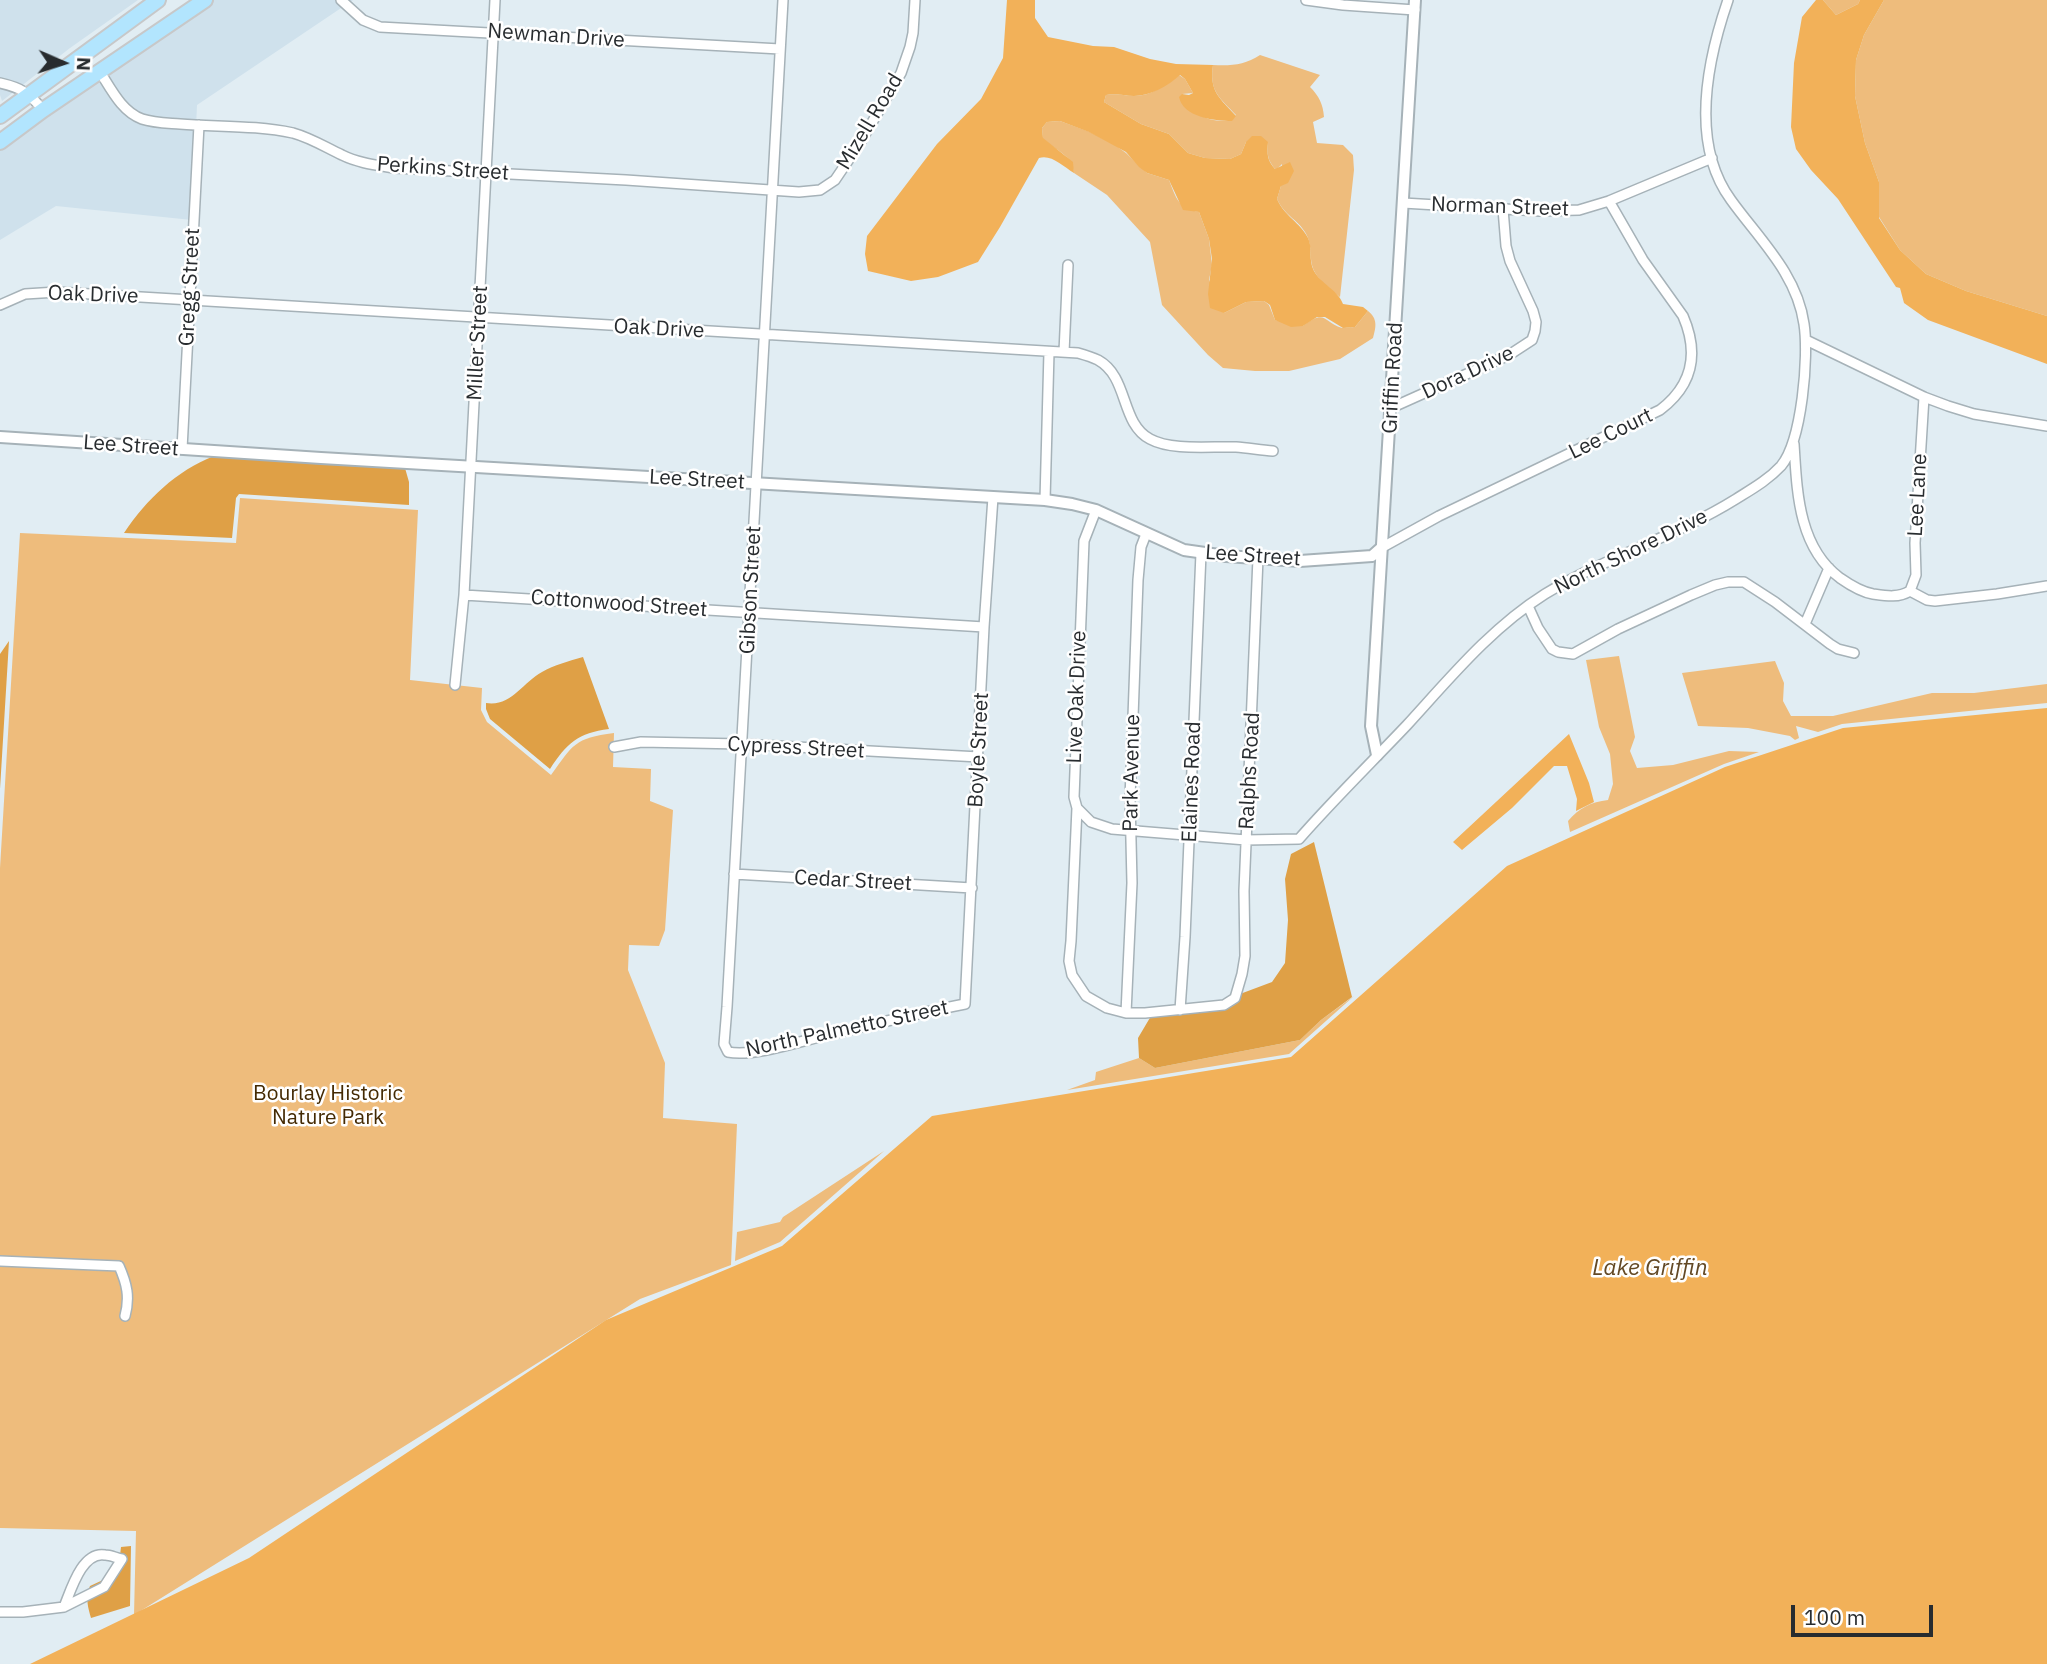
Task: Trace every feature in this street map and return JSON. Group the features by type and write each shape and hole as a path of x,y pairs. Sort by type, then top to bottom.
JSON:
{"main road":[{"path":"0,116 158,0"},
{"path":"0,142 205,0"}],"street":[{"name":"Newman Drive","path":"341,0 363,20 380,27 780,49"},
{"name":"Miller Street","path":"455,685 464,595 495,0"},
{"name":"Gibson Street","path":"728,1052 724,1044 783,0"},
{"name":"Mizell Road","path":"773,191 813,192 835,180 901,72 912,40 915,0"},
{"path":"1306,0 1343,5 1415,5"},
{"name":"North Shore Drive","path":"1077,808 1083,816 1100,826 1131,831 1247,840 1298,839 1476,649 1528,606 1577,577 1718,510 1761,483 1784,461 1794,437 1806,365 1806,340 1802,312 1793,287 1775,256 1725,192 1712,158 1706,117 1707,79 1714,43 1728,0"},
{"name":"Griffin Road","path":"1377,755 1371,726 1415,5"},
{"name":"Perkins Street","path":"100,72 116,98 136,117 149,121 265,129 293,134 311,139 341,155 376,165 773,191"},
{"path":"0,83 30,94 43,110"},
{"name":"Gregg Street","path":"182,449 199,125"},
{"name":"Norman Street","path":"1403,203 1579,210 1609,201 1712,158"},
{"name":"Lee Court","path":"1381,548 1432,520 1649,416 1669,404 1685,382 1692,359 1692,348 1683,316 1643,260 1609,201"},
{"name":"Dora Drive","path":"1391,408 1509,355 1532,340 1535,331 1533,311 1510,261 1503,209"},
{"path":"1064,352 1068,265"},
{"name":"Oak Drive","path":"0,305 25,294 40,292 1078,353 1100,361 1109,370 1117,381 1130,418 1150,439 1168,445 1273,451"},
{"path":"1806,340 1924,397 1974,414 2047,426"},
{"path":"1045,500 1049,352"},
{"name":"Lee Lane","path":"1910,591 1916,575 1915,542 1924,397"},
{"name":"Lee Street","path":"0,437 1045,500 1096,510 1184,550 1201,553 1300,561 1372,556 1381,548"},
{"path":"1794,437 1800,513 1814,548 1829,568 1845,581 1869,594 1892,597 1902,596 1910,591 1935,601 2047,586"},
{"name":"Boyle Street","path":"965,1004 993,497"},
{"name":"Live Oak Drive","path":"1096,510 1084,541 1075,735 1074,797 1077,808 1069,961 1072,975 1086,996 1116,1012 1126,1013"},
{"name":"Park Avenue","path":"1126,1013 1132,883 1130,799 1138,580 1141,547 1146,534"},
{"name":"Elaines Road","path":"1180,1010 1201,553"},
{"name":"Ralphs Road","path":"1180,1010 1224,1005 1235,998 1245,956 1244,891 1258,558"},
{"path":"1805,624 1829,568"},
{"path":"1528,606 1552,649 1566,655 1580,651 1618,629 1691,595 1728,582 1744,582 1830,644 1853,653"},
{"name":"Cottonwood Street","path":"464,595 984,627"},
{"name":"Cypress Street","path":"614,747 641,742 741,744 979,757"},
{"name":"Cedar Street","path":"734,874 972,888"},
{"name":"North Palmetto Street","path":"728,1052 761,1050 965,1004"},
{"path":"1126,1013 1180,1010"},
{"path":"0,1261 119,1266 128,1295 125,1316"},
{"path":"0,1612 64,1607 104,1587 122,1559 102,1553 90,1559 81,1568 64,1607"}],"shaded area":[{"path":"0,0 138,0 2,101"},
{"path":"214,0 353,0 197,105 192,220 56,206 0,240 0,148"},
{"path":"214,456 405,468 409,482 409,505 239,494 236,498 232,538 124,533 163,487 200,462"},
{"path":"9,641 0,789 0,654"},
{"path":"583,657 609,729 589,733 574,741 550,769 490,719 486,703 509,698 542,672"},
{"path":"1314,842 1352,997 1300,1040 1155,1068 1139,1058 1138,1038 1151,1016 1224,1000 1272,982 1285,963 1288,920 1285,879 1291,854"},
{"path":"131,1546 130,1606 91,1618 87,1598 90,1586 118,1573 121,1547"}],"green space":[{"path":"1823,0 1860,0 1858,4 1836,15"},
{"path":"1884,0 2047,0 2047,316 1966,291 1926,274 1900,250 1879,217 1879,182 1865,143 1855,96 1856,60 1864,35"},
{"path":"1260,55 1320,75 1310,87 1320,100 1324,117 1313,122 1317,143 1343,145 1353,155 1354,170 1340,297 1317,276 1312,265 1307,236 1277,199 1281,186 1282,164 1276,170 1271,163 1268,142 1246,142 1241,154 1230,159 1205,158 1188,153 1169,134 1141,124 1104,102 1106,95 1134,96 1152,92 1179,75 1185,79 1193,93 1182,94 1192,108 1213,120 1231,121 1236,115 1214,88 1213,65 1238,64"},
{"path":"1060,121 1115,145 1147,173 1169,180 1182,205 1199,212 1209,239 1212,265 1209,280 1224,313 1246,302 1264,301 1269,305 1275,320 1303,326 1320,317 1342,328 1355,327 1368,311 1375,323 1373,338 1340,359 1289,371 1223,368 1162,305 1150,242 1107,195 1074,173 1067,157 1043,139 1042,128 1047,122"},
{"name":"Bourlay Historic Nature Park","path":"240,498 418,510 410,680 482,688 481,710 487,722 551,775 564,756 582,741 614,733 613,767 651,769 650,801 673,810 665,930 659,946 629,945 628,970 665,1063 663,1118 737,1124 731,1265 640,1299 134,1615 136,1531 0,1528 0,868 20,533 236,543"},
{"path":"1619,656 1635,737 1630,751 1637,768 1673,765 1729,751 1759,752 1724,764 1570,832 1568,821 1586,806 1608,800 1613,784 1610,754 1599,727 1586,660"},
{"path":"1775,661 1784,683 1783,701 1791,716 1833,716 1932,693 1974,693 2047,684 2047,703 1842,724 1818,732 1796,726 1799,738 1795,740 1790,736 1748,728 1698,726 1682,673"},
{"path":"1354,996 1289,1054 1067,1090 1095,1080 1096,1072 1139,1058 1155,1068 1300,1040 1321,1020"},
{"path":"884,1151 780,1242 735,1261 737,1232 780,1222 783,1217"}],"water":[{"path":"1007,0 1035,0 1035,18 1048,37 1093,46 1114,47 1176,64 1213,65 1214,88 1236,116 1232,121 1208,119 1186,109 1179,97 1193,93 1180,75 1152,92 1140,96 1106,95 1104,102 1141,124 1169,134 1188,153 1205,158 1230,159 1241,154 1252,136 1261,136 1268,142 1268,157 1275,169 1290,162 1294,171 1288,183 1281,186 1277,199 1308,238 1314,271 1343,304 1363,307 1368,311 1355,327 1343,328 1325,317 1317,317 1303,326 1291,327 1275,320 1270,305 1264,301 1246,302 1224,313 1210,308 1208,294 1212,259 1209,239 1199,212 1183,210 1169,180 1147,173 1126,152 1089,132 1060,121 1047,122 1042,128 1043,138 1073,162 1074,173 1052,159 1039,158 978,262 938,277 911,281 868,271 865,254 867,236 937,144 981,99 1003,58"},
{"path":"1816,0 1823,0 1836,15 1858,4 1860,0 1884,0 1864,35 1856,60 1855,96 1865,143 1879,182 1879,218 1900,250 1926,274 1966,291 2047,316 2047,364 1928,320 1904,303 1900,288 1896,287 1838,199 1796,149 1791,127 1794,63 1802,17"},
{"name":"Lake Griffin","path":"2047,708 2047,1664 30,1664 249,1558 606,1320 782,1246 932,1116 1291,1057 1507,866 1725,767 1843,728"},
{"path":"1569,734 1594,802 1576,811 1577,799 1567,766 1554,766 1512,808 1462,850 1453,842"}]}
